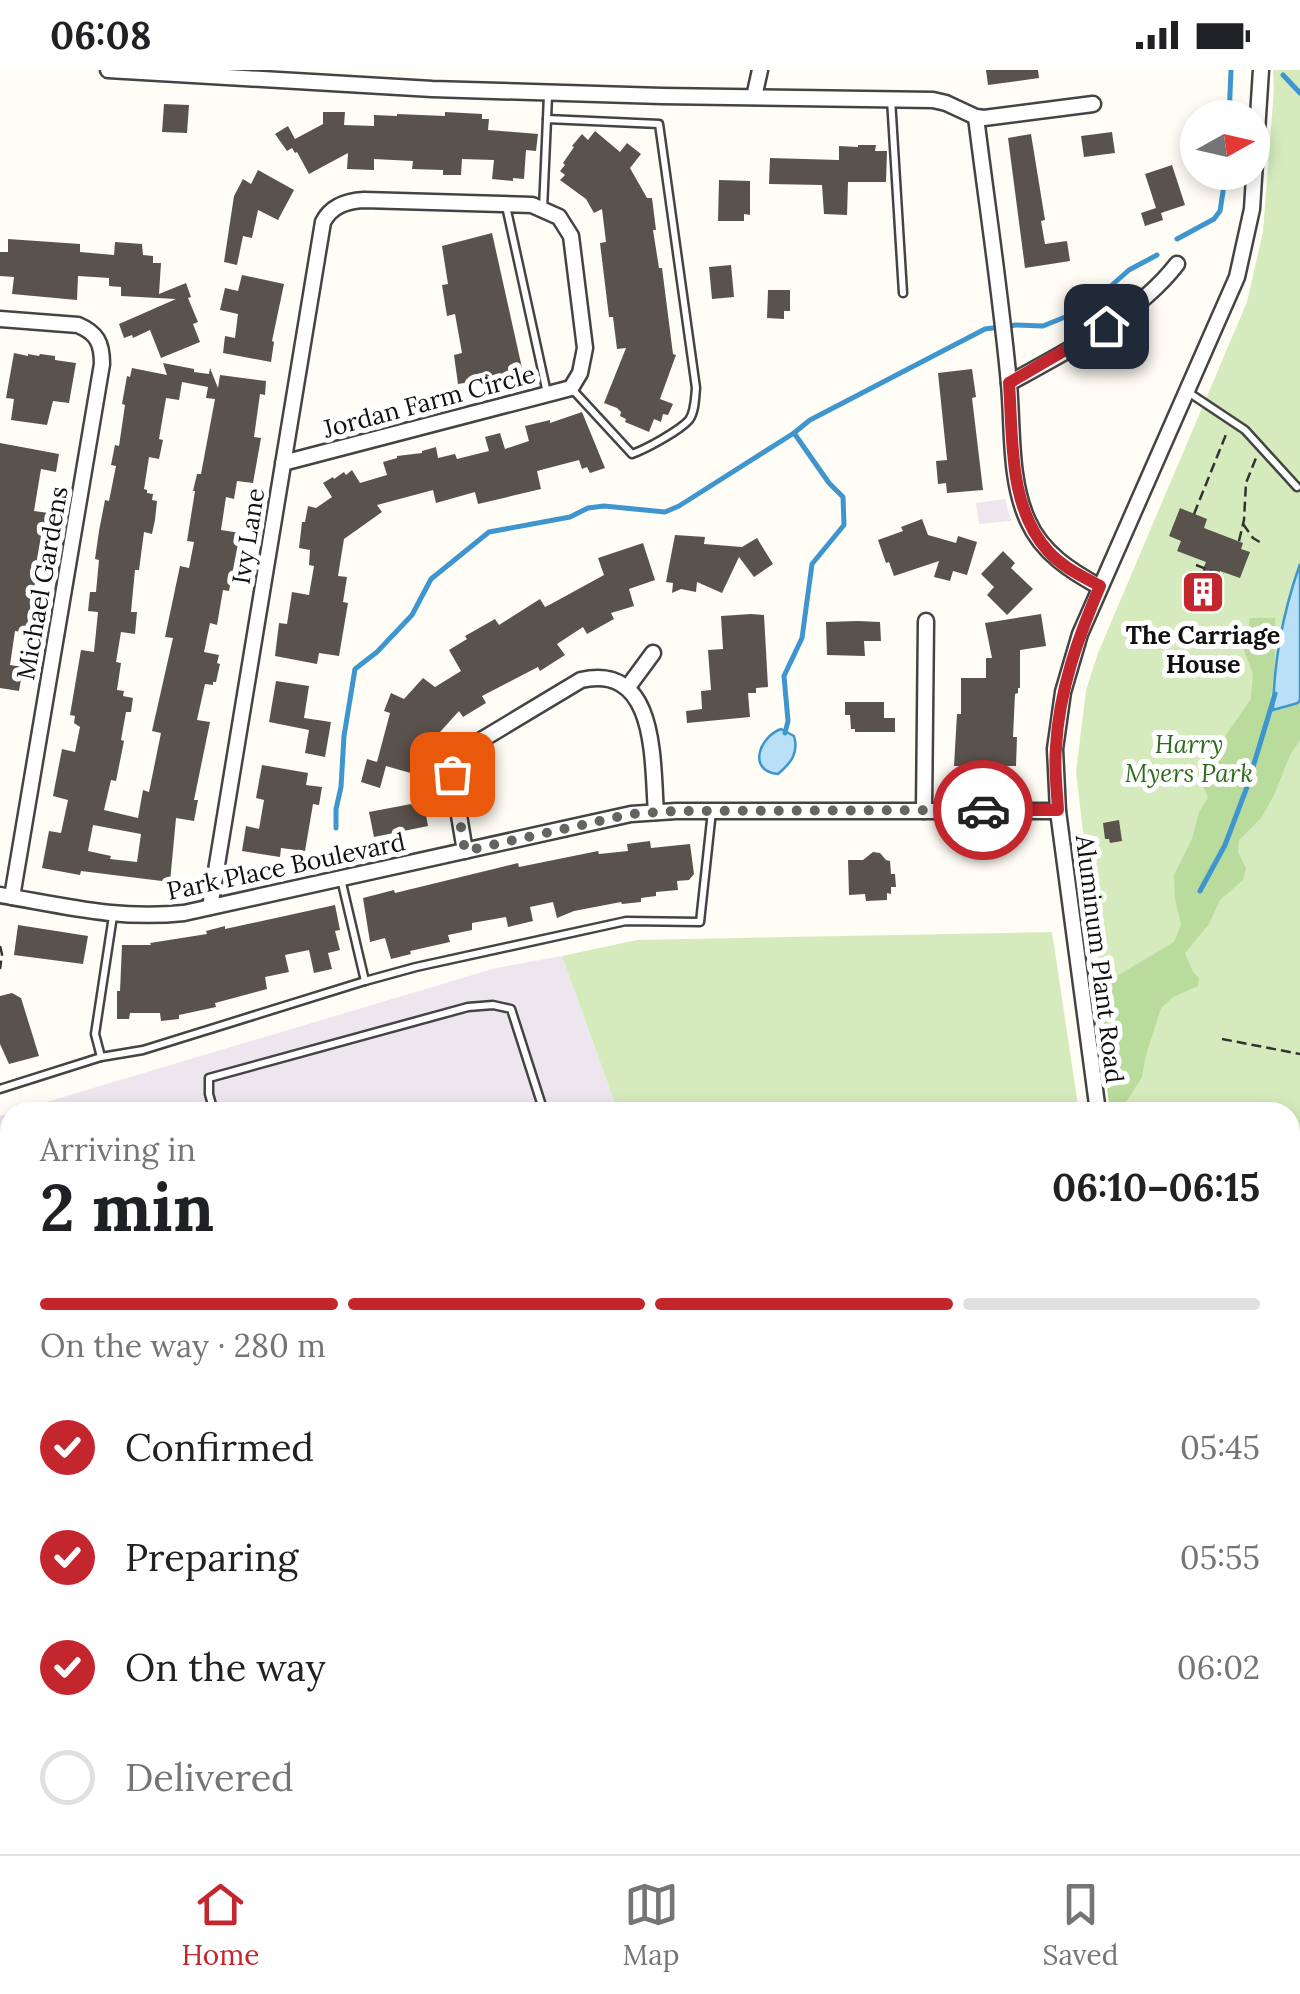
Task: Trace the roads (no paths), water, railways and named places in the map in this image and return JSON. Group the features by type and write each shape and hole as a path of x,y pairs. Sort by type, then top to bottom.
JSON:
{"street":[{"path":"108,70 432,89 890,98 946,102 976,117 993,118 1093,104"},
{"path":"754,96 760,70"},
{"name":"Aluminum Plant Road","path":"1097,1102 1058,810 1055,749 1063,692 1080,634 1100,586 1237,277 1252,209 1263,72"},
{"path":"976,117 1018,484 1028,521 1047,550 1100,586"},
{"name":"Ivy Lane","path":"210,907 323,222 338,206 364,200 506,204"},
{"path":"506,204 532,204 543,210"},
{"name":"Jordan Farm Circle","path":"283,463 571,388 580,374 585,348 571,236 558,216 543,210"},
{"path":"1009,383 1106,326 1164,282 1177,264"},
{"name":"Michael Gardens","path":"0,320 78,325 98,337 102,350 6,896"},
{"path":"924,811 926,622"},
{"path":"628,687 654,653"},
{"path":"465,851 452,774 462,751 581,680 610,678 628,687 643,708 656,812"},
{"name":"Park Place Boulevard","path":"6,896 113,915 155,916 184,913 631,814 1058,810"}],"lane":[{"path":"543,210 548,93"},
{"path":"890,98 903,294"},
{"path":"548,119 660,124 696,402 690,419 632,454 571,388"},
{"path":"506,204 547,393"},
{"path":"1187,392 1245,430 1297,487"},
{"path":"0,1089 416,967 626,922 700,922 712,811"},
{"path":"341,878 366,980"},
{"path":"101,1057 96,1034 113,915"},
{"path":"211,1102 209,1078 468,1008 493,1005 511,1010 541,1102"}],"water":[{"path":"1300,564 1300,700 1273,710 1280,636"},
{"path":"781,729 794,736 795,753 778,774 762,767 760,753 767,739"}],"waterway":[{"path":"1230,100 1231,70"},
{"path":"1283,75 1300,93"},
{"path":"1177,239 1214,219 1220,211 1223,190"},
{"path":"336,828 355,669 412,615 431,579 489,532 570,517 588,508 604,506 665,512 810,420 985,329 1043,326 1070,315 1129,270 1157,255"},
{"path":"785,733 788,721 784,676 802,638 812,564 844,525 843,497 794,433"},
{"path":"1200,891 1225,845 1275,694"}],"place":[{"name":"The Carriage House","path":"1203,592"}],"park label":[{"name":"Harry Myers Park","path":"1189,758"}]}
